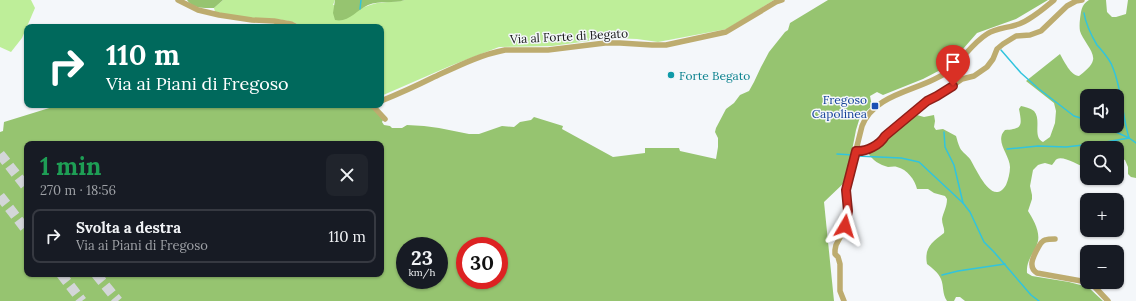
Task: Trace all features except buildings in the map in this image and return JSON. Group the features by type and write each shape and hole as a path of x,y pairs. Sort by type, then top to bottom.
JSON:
{"street":[{"path":"178,0 198,10 219,15 291,24"},
{"name":"Via al Forte di Begato","path":"384,100 467,62 497,52 505,50 555,49 605,43 666,45 726,32 776,2 782,0"},
{"path":"844,301 840,290 840,264 838,257 835,254 835,250 848,217 846,190 864,119 882,103 893,96 938,78 947,72 958,63 981,38 988,33 996,29 1018,24 1039,12 1054,0"},
{"path":"856,151 877,145 885,136 927,101 962,79 974,76 987,67 993,59 997,49 1003,44 1016,36 1030,35 1041,31 1067,6 1076,1 1082,0"},
{"path":"375,108 385,119"},
{"path":"1055,239 1045,240 1042,242 1035,254 1032,265 1034,270 1037,273 1080,281"},
{"path":"1097,289 1108,301"}],"green space":[{"path":"0,0 31,0 35,8 28,24 24,24 24,33 22,38 11,52 0,47"},
{"path":"187,0 223,0 214,8 203,8 192,5"},
{"path":"223,0 335,0 333,5 362,8 377,3 405,0 774,0 727,29 658,42 637,39 611,38 552,46 499,47 450,66 384,95 384,24 297,24 283,20 236,17 215,12 214,8"},
{"path":"335,0 405,0 368,5 344,20 335,20 333,13"},
{"path":"828,0 1048,0 1016,19 977,33 948,66 923,79 883,95 877,92 870,96 872,106 860,117 846,181 824,202 834,301 0,301 0,132 3,131 4,122 49,108 373,108 383,120 382,122 384,125 392,128 402,128 407,125 424,126 469,134 479,134 502,126 514,127 520,122 531,120 534,117 563,126 562,129 613,157 645,153 645,148 679,148 680,151 716,159 718,138 715,132 726,109 734,103 740,95 749,91 769,52 788,30 790,23"},
{"path":"1089,0 1106,0 1107,12 1112,17 1116,17 1126,14 1128,0 1136,0 1136,178 1131,177 1128,174 1128,167 1124,160 1124,141 1080,141 1080,165 1060,158 1056,159 1052,165 1045,163 1038,165 1033,170 1030,186 1032,199 1028,211 1037,229 1038,241 1029,260 1027,273 1032,276 1080,285 1080,289 1090,289 1103,301 965,301 960,297 956,297 954,301 947,301 944,296 941,279 937,272 927,264 926,258 930,246 944,233 942,219 947,199 945,196 934,193 928,189 917,189 907,172 901,168 882,165 874,160 868,153 917,115 924,117 934,115 934,127 936,130 943,129 956,136 960,148 970,159 985,184 995,192 1001,191 1006,185 1010,167 1001,139 1002,134 1005,130 1015,129 1020,125 1021,119 1019,109 1021,106 1034,111 1037,119 1038,136 1043,142 1050,137 1055,123 1056,111 1054,103 1026,81 1060,54 1073,74 1079,76 1088,69 1093,60 1092,53 1080,31 1081,10"}],"waterway":[{"path":"360,9 361,0"},
{"path":"1084,13 1087,26 1097,45 1112,65 1116,76 1129,138"},
{"path":"1001,50 1021,73 1039,89 1074,116 1080,118"},
{"path":"944,132 945,147 954,165 963,203"},
{"path":"1118,133 1136,143"},
{"path":"1007,149 1038,146 1066,147 1129,138"},
{"path":"837,154 853,155"},
{"path":"857,156 901,158 919,162 963,203 970,212 984,242 1031,295 1039,301"},
{"path":"942,275 1005,264"}],"tunnel":[{"path":"0,154 24,184"},
{"path":"0,196 24,227"},
{"path":"63,277 82,301"},
{"path":"98,277 118,301"}],"place":[{"name":"Forte Begato","path":"671,75"},
{"name":"Fregoso Capolinea","path":"875,106"}],"route":[{"path":"845,226 848,217 846,190 856,151 877,145 885,136 927,101 953,86"}]}
